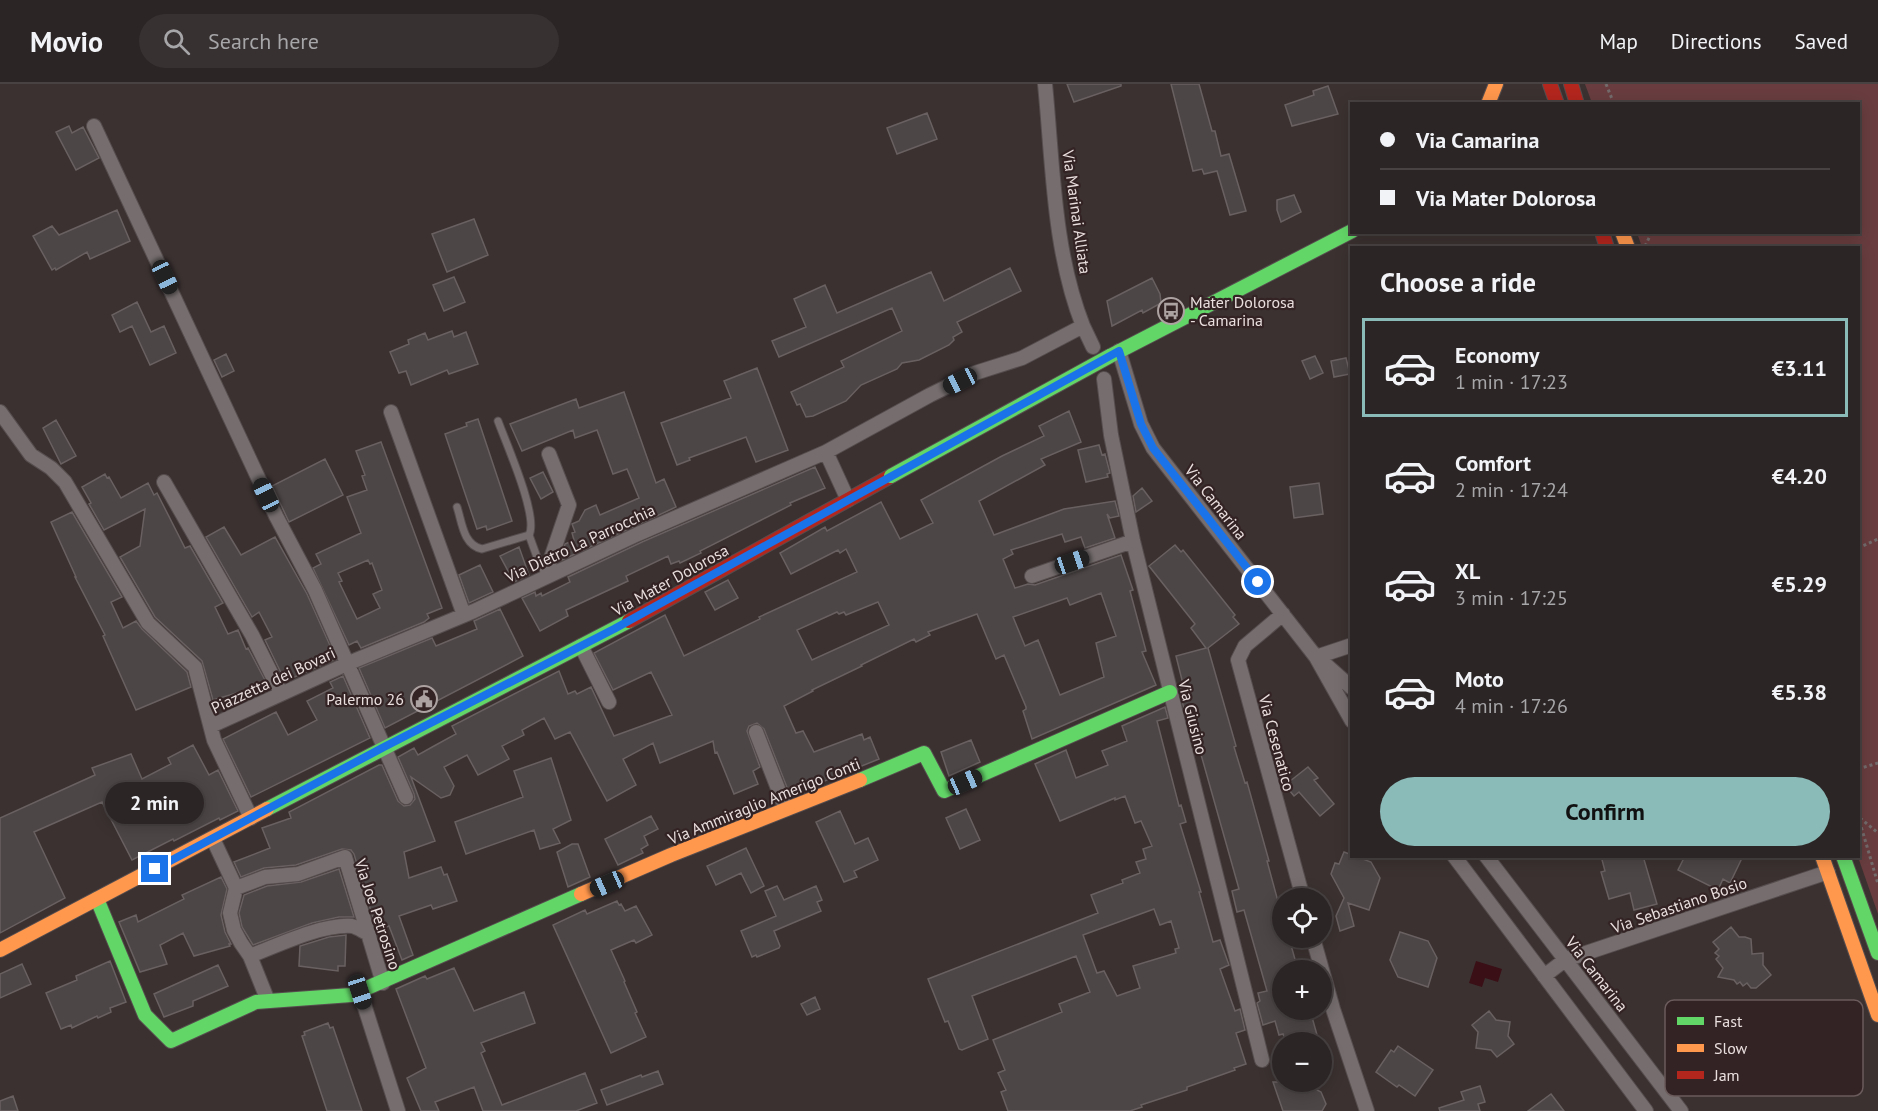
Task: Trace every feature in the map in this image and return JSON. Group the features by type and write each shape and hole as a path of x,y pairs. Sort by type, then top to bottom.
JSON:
{"street":[{"name":"Via Marinai Alliata","path":"1045,84 1062,245 1072,292 1083,326"},
{"path":"1489,102 1496,84"},
{"path":"1550,84 1556,102"},
{"path":"1570,84 1576,102"},
{"path":"94,126 276,516 315,590 349,663 406,797"},
{"name":"Via Mater Dolorosa","path":"0,950 384,747 581,646 1115,354 1350,232"},
{"path":"848,500 826,452 975,373 1022,358 1083,326 1093,347"},
{"name":"Via Camarina","path":"1115,354 1141,424 1153,448 1316,657 1350,717"},
{"name":"Via Giusino","path":"1104,379 1111,435 1133,541 1262,1060"},
{"path":"0,412 31,455 51,468 65,482 148,623 195,667 214,740 251,818"},
{"path":"391,412 464,615"},
{"name":"Via Dietro La Parrocchia","path":"349,663 464,615 547,573 826,452"},
{"path":"547,573 569,505 549,454"},
{"path":"164,482 247,625 281,693"},
{"path":"1032,576 1133,541"},
{"name":"Via Cesenatico","path":"1283,614 1245,646 1238,660 1300,888"},
{"path":"581,646 609,702"},
{"path":"1316,657 1350,646"},
{"name":"Via Camarina","path":"1316,657 1350,686"},
{"name":"Piazzetta dei Bovari","path":"211,726 349,663"},
{"name":"Via Ammiraglio Amerigo Conti","path":"97,899 145,1015 171,1041 255,1002 355,994 671,855 924,753 944,791 1170,692"},
{"path":"756,732 786,809"},
{"path":"213,839 236,888 230,913 234,930 250,956 267,1001"},
{"name":"Via Joe Petrosino","path":"236,888 265,877 298,874 345,857 383,983"},
{"path":"1456,858 1646,1111"},
{"name":"Via Camarina","path":"1488,858 1665,1090"},
{"path":"1823,858 1878,1015"},
{"path":"1844,858 1878,953"},
{"name":"Via Sebastiano Bosio","path":"1544,976 1565,960 1828,872"},
{"path":"250,956 308,934 328,929 353,926 369,934"},
{"path":"1317,948 1333,1009 1367,1111"},
{"path":"355,994 398,1111"},
{"name":"Via Camarina","path":"1669,1096 1681,1111"}],"lane":[{"path":"457,507 467,540 476,548 482,549 529,535 532,530 531,513 498,421"},
{"path":"529,535 537,557 547,573"}],"path":[{"path":"1606,84 1613,102"},
{"path":"1860,547 1878,539"},
{"path":"1860,768 1878,763"},
{"path":"1860,817 1878,833"},
{"path":"1860,820 1878,884"}],"shaded area":[{"path":"1585,84 1878,84 1878,914 1858,858 1860,246 1642,246 1637,234 1860,234 1860,102 1592,102"},
{"path":"1476,961 1502,969 1498,982 1485,978 1482,987 1469,983"}],"building":[{"path":"1067,84 1121,84 1121,86 1074,102"},
{"path":"1171,84 1199,84 1221,156 1229,154 1246,211 1230,215 1217,171 1204,174 1202,169 1193,171"},
{"path":"1328,86 1338,114 1292,126 1285,105 1314,95 1313,91"},
{"path":"927,113 937,139 897,154 887,128"},
{"path":"69,126 72,133 83,127 99,158 76,170 56,132"},
{"path":"1294,195 1301,212 1281,222 1277,200"},
{"path":"117,210 130,241 90,259 87,252 56,270 55,268 52,270 33,236 52,226 59,235"},
{"path":"474,219 488,255 447,272 432,234"},
{"path":"1010,268 1021,291 957,322 962,332 953,337 954,340 949,345 919,360 902,363 897,369 861,385 846,401 813,416 806,417 800,404 797,405 791,392 844,367 841,361 902,331 892,308 779,357 772,341 806,327 794,299 825,285 837,313 931,272 944,301"},
{"path":"454,277 465,302 444,311 433,285"},
{"path":"1152,278 1160,294 1161,303 1112,326 1107,301"},
{"path":"137,302 151,332 164,326 176,353 150,365 132,326 120,332 112,315"},
{"path":"452,331 454,337 466,332 478,364 449,374 447,370 411,385 406,371 399,373 390,352 409,344 408,340 425,333 428,340"},
{"path":"226,354 234,371 222,377 214,360"},
{"path":"1315,356 1323,373 1310,379 1302,361"},
{"path":"1346,358 1350,374 1334,377 1331,361"},
{"path":"757,368 788,450 756,462 746,437 689,458 690,460 677,465 661,423 731,398 724,381"},
{"path":"624,392 656,483 664,479 676,507 560,561 565,544 574,540 572,533 575,532 572,524 579,521 585,510 596,505 600,515 639,498 627,469 613,474 597,430 575,438 573,430 522,451 510,424 576,399 579,408"},
{"path":"1069,411 1081,442 1041,459 1045,465 979,501 994,535 1064,509 1115,501 1119,516 1110,518 1107,514 1115,538 1085,548 1081,537 1065,542 1062,534 1011,550 1013,554 1003,559 1015,588 1028,584 1035,585 1121,555 1133,590 1130,591 1146,651 1142,652 1156,685 1032,739 1023,711 1026,707 1004,655 996,659 977,614 928,632 930,635 916,642 914,639 784,706 796,733 803,731 814,752 862,734 864,740 870,737 879,759 790,795 764,729 757,723 749,726 747,731 760,767 753,771 758,784 734,794 717,752 715,753 713,741 660,763 653,743 623,759 636,785 607,801 570,732 555,739 544,718 522,730 524,735 502,746 509,759 478,775 467,755 444,767 454,786 450,795 441,798 411,777 435,841 404,852 409,878 441,867 444,875 447,874 457,901 433,909 431,905 399,916 413,955 402,960 389,926 377,930 376,928 351,850 342,849 296,865 264,868 241,877 234,862 270,848 262,828 291,818 289,812 379,765 382,765 398,801 404,806 410,805 415,799 414,794 398,757 414,748 418,755 456,734 452,726 559,671 568,694 575,691 577,694 591,687 614,736 672,715 651,672 613,690 594,653 665,615 684,656 760,619 759,617 857,572 846,549 840,553 838,550 791,574 780,553 825,527 827,531 881,502 900,539 933,523 921,500 1044,436 1039,426","holes":["1101,593 1116,636 1096,643 1104,677 1060,695 1038,640 1025,646 1013,617 1067,598 1070,605","878,602 889,625 812,660 797,630 837,612 839,614 844,612 846,615"]},
{"path":"478,419 512,521 487,530 486,526 477,529 445,434 467,426 466,423"},
{"path":"56,420 76,456 61,464 43,428"},
{"path":"381,442 442,608 427,614 429,618 424,622 361,648 357,641 349,645 313,568 321,564 316,554 361,533 347,497 367,490 362,476 365,475 356,451","holes":["368,560 370,564 372,563 382,590 373,594 380,608 357,619 339,582 342,581 338,573"]},
{"path":"1099,445 1102,455 1105,454 1110,473 1107,474 1108,477 1086,482 1078,450"},
{"path":"325,459 343,495 289,522 272,486"},
{"path":"815,467 825,488 790,503 791,505 680,563 679,561 671,564 668,556 626,576 628,581 566,610 568,616 540,631 522,598 535,592 536,596 541,593 542,596 570,582 568,577 642,542"},
{"path":"543,472 553,492 541,499 530,478"},
{"path":"105,474 121,498 148,483 154,495 157,493 185,548 190,546 223,603 215,607 228,634 238,630 246,649 248,648 267,684 213,700 202,661 155,617 120,557 140,546 145,509 104,530 89,504 91,503 82,487"},
{"path":"1319,483 1323,514 1294,518 1290,487"},
{"path":"1142,488 1152,501 1136,512 1133,496"},
{"path":"72,512 122,597 111,602 123,628 136,621 187,672 191,687 136,710 103,636 105,635 75,577 51,522"},
{"path":"224,527 241,555 275,537 307,594 336,659 285,681 265,640 272,637 259,612 252,617 206,537"},
{"path":"1175,545 1181,552 1183,550 1235,615 1233,617 1239,624 1208,648 1236,746 1234,747 1245,783 1247,782 1269,861 1267,861 1274,888 1272,888 1272,948 1292,948 1295,960 1272,960 1272,1020 1313,1020 1316,1032 1278,1032 1275,1021 1263,1025 1257,1003 1260,1001 1258,993 1267,991 1244,910 1237,912 1232,891 1239,889 1189,712 1185,713 1181,696 1181,688 1184,688 1176,656 1206,648 1191,628 1195,624 1149,566"},
{"path":"519,547 529,575 514,582 500,556"},
{"path":"480,565 493,592 469,603 459,575"},
{"path":"728,580 738,598 715,610 705,592"},
{"path":"500,609 523,656 385,728 359,668 432,638 436,646 477,629 474,621"},
{"path":"343,676 370,738 251,797 223,739 276,712 288,735 317,720 307,701 333,688 330,682"},
{"path":"1165,707 1168,718 1157,721 1179,806 1181,805 1186,822 1180,824 1201,892 1199,892 1213,942 1220,940 1229,965 1220,969 1235,1011 1240,1009 1245,1030 1236,1033 1246,1064 1187,1087 1187,1090 1141,1105 1142,1107 1130,1111 1008,1111 1001,1092 1006,1090 998,1073 1005,1070 993,1040 1062,1012 1059,1004 1090,992 1076,956 972,996 988,1039 962,1050 959,1049 948,1021 945,1022 928,979 1098,913 1091,895 1123,883 1122,880 1140,873 1136,862 1146,859 1143,849 1152,846 1141,821 1135,823 1125,796 1060,821 1035,764 1066,750 1076,778 1108,765 1102,751 1127,741 1122,726","holes":["1154,909 1160,925 1171,921 1179,948 1175,949 1176,953 1133,966 1140,988 1117,996 1104,971 1097,973 1083,935"]},
{"path":"971,740 980,762 949,776 941,752"},
{"path":"193,745 209,775 218,770 238,811 174,841 173,839 132,860 102,802 34,832 65,898 0,933 0,818 95,775 92,768 131,754 142,779 171,764 168,758"},
{"path":"551,758 571,820 553,829 560,843 540,849 534,830 466,854 455,822 523,797 514,771"},
{"path":"1308,767 1318,778 1314,780 1334,804 1320,816 1299,792 1294,796 1285,785"},
{"path":"966,809 980,840 960,849 946,818"},
{"path":"840,811 855,844 868,838 878,860 854,871 857,877 844,882 816,822"},
{"path":"651,816 658,829 644,836 648,845 641,849 643,853 618,865 605,839"},
{"path":"572,844 578,844 590,877 568,887 557,852"},
{"path":"746,848 764,886 751,893 741,873 716,885 707,866"},
{"path":"1344,852 1350,854 1350,858 1360,858 1371,862 1380,878 1369,910 1348,903 1354,926 1340,931 1336,916 1344,898 1331,874 1335,863 1339,864"},
{"path":"1602,858 1644,858 1657,904 1634,910 1630,893 1609,899 1601,872 1605,871"},
{"path":"1684,858 1742,858 1730,883 1723,879 1718,890 1678,870"},
{"path":"339,869 354,917 339,917 312,923 253,945 242,927 239,913 244,895 267,886 301,882"},
{"path":"221,877 227,889 221,915 230,946 194,956 183,933 160,945 167,964 140,972 119,922 136,915 138,922 184,899 182,895"},
{"path":"777,886 784,900 816,886 822,900 817,902 821,911 774,931 779,948 752,957 741,931 776,916 765,891"},
{"path":"617,901 625,911 636,906 652,935 636,943 634,940 611,950 646,1037 611,1053 553,925 585,910 587,914"},
{"path":"1731,927 1739,937 1751,939 1752,954 1763,953 1763,965 1771,975 1756,988 1751,988 1747,983 1743,986 1740,982 1737,984 1734,980 1718,977 1723,968 1716,959 1719,956 1715,953 1719,949 1713,942"},
{"path":"1400,932 1428,941 1437,958 1428,987 1398,977 1390,960"},
{"path":"346,935 345,966 338,966 338,971 299,966 300,946 329,937"},
{"path":"110,961 126,1002 110,1008 111,1012 98,1018 97,1016 72,1028 71,1025 61,1029 46,993 77,980 76,976"},
{"path":"22,964 31,984 0,998 0,974"},
{"path":"218,965 228,986 193,1001 193,1006 164,1017 154,994"},
{"path":"454,968 474,1011 524,992 535,1023 481,1043 485,1051 481,1053 502,1105 585,1073 597,1103 576,1111 483,1111 474,1087 435,1102 439,1111 421,1111 407,1078 426,1068 396,989 425,976 427,979"},
{"path":"815,997 820,1009 807,1015 801,1004"},
{"path":"1489,1011 1496,1020 1510,1022 1508,1036 1514,1044 1497,1057 1491,1050 1476,1048 1478,1032 1472,1025"},
{"path":"328,1023 330,1028 333,1027 362,1111 327,1111 302,1036 305,1035 304,1032"},
{"path":"1398,1046 1433,1070 1415,1096 1376,1072 1391,1050 1394,1052"},
{"path":"658,1071 663,1084 607,1105 601,1090"},
{"path":"1480,1086 1485,1102 1478,1104 1480,1111 1440,1111 1439,1108 1464,1100 1461,1092"},
{"path":"1276,1092 1321,1092 1326,1104 1322,1111 1283,1111"},
{"path":"1551,1094 1564,1111 1528,1111"},
{"path":"13,1096 18,1111 0,1111 0,1101"}],"traffic: fast":[{"path":"1110,356 1350,232"},
{"path":"891,476 1110,356"},
{"path":"267,809 629,621"},
{"path":"860,780 924,753 944,791 1170,692"},
{"path":"1844,858 1878,953"},
{"path":"97,899 145,1015 171,1041 256,1002 351,995 581,894"}],"traffic: slow":[{"path":"1489,102 1496,84"},
{"path":"1623,234 1627,246"},
{"path":"581,894 671,855 860,780"},
{"path":"0,950 267,809"},
{"path":"1823,858 1878,1015"}],"traffic: jam":[{"path":"1550,84 1556,102"},
{"path":"1571,84 1576,102"},
{"path":"1603,234 1606,246"},
{"path":"629,621 891,476"}],"place":[{"name":"Mater Dolorosa - Camarina","path":"1171,311"},
{"name":"Palermo 26","path":"424,699"}],"route":[{"path":"155,869 384,747 614,629 1119,351 1141,424 1153,448 1258,582"}]}
